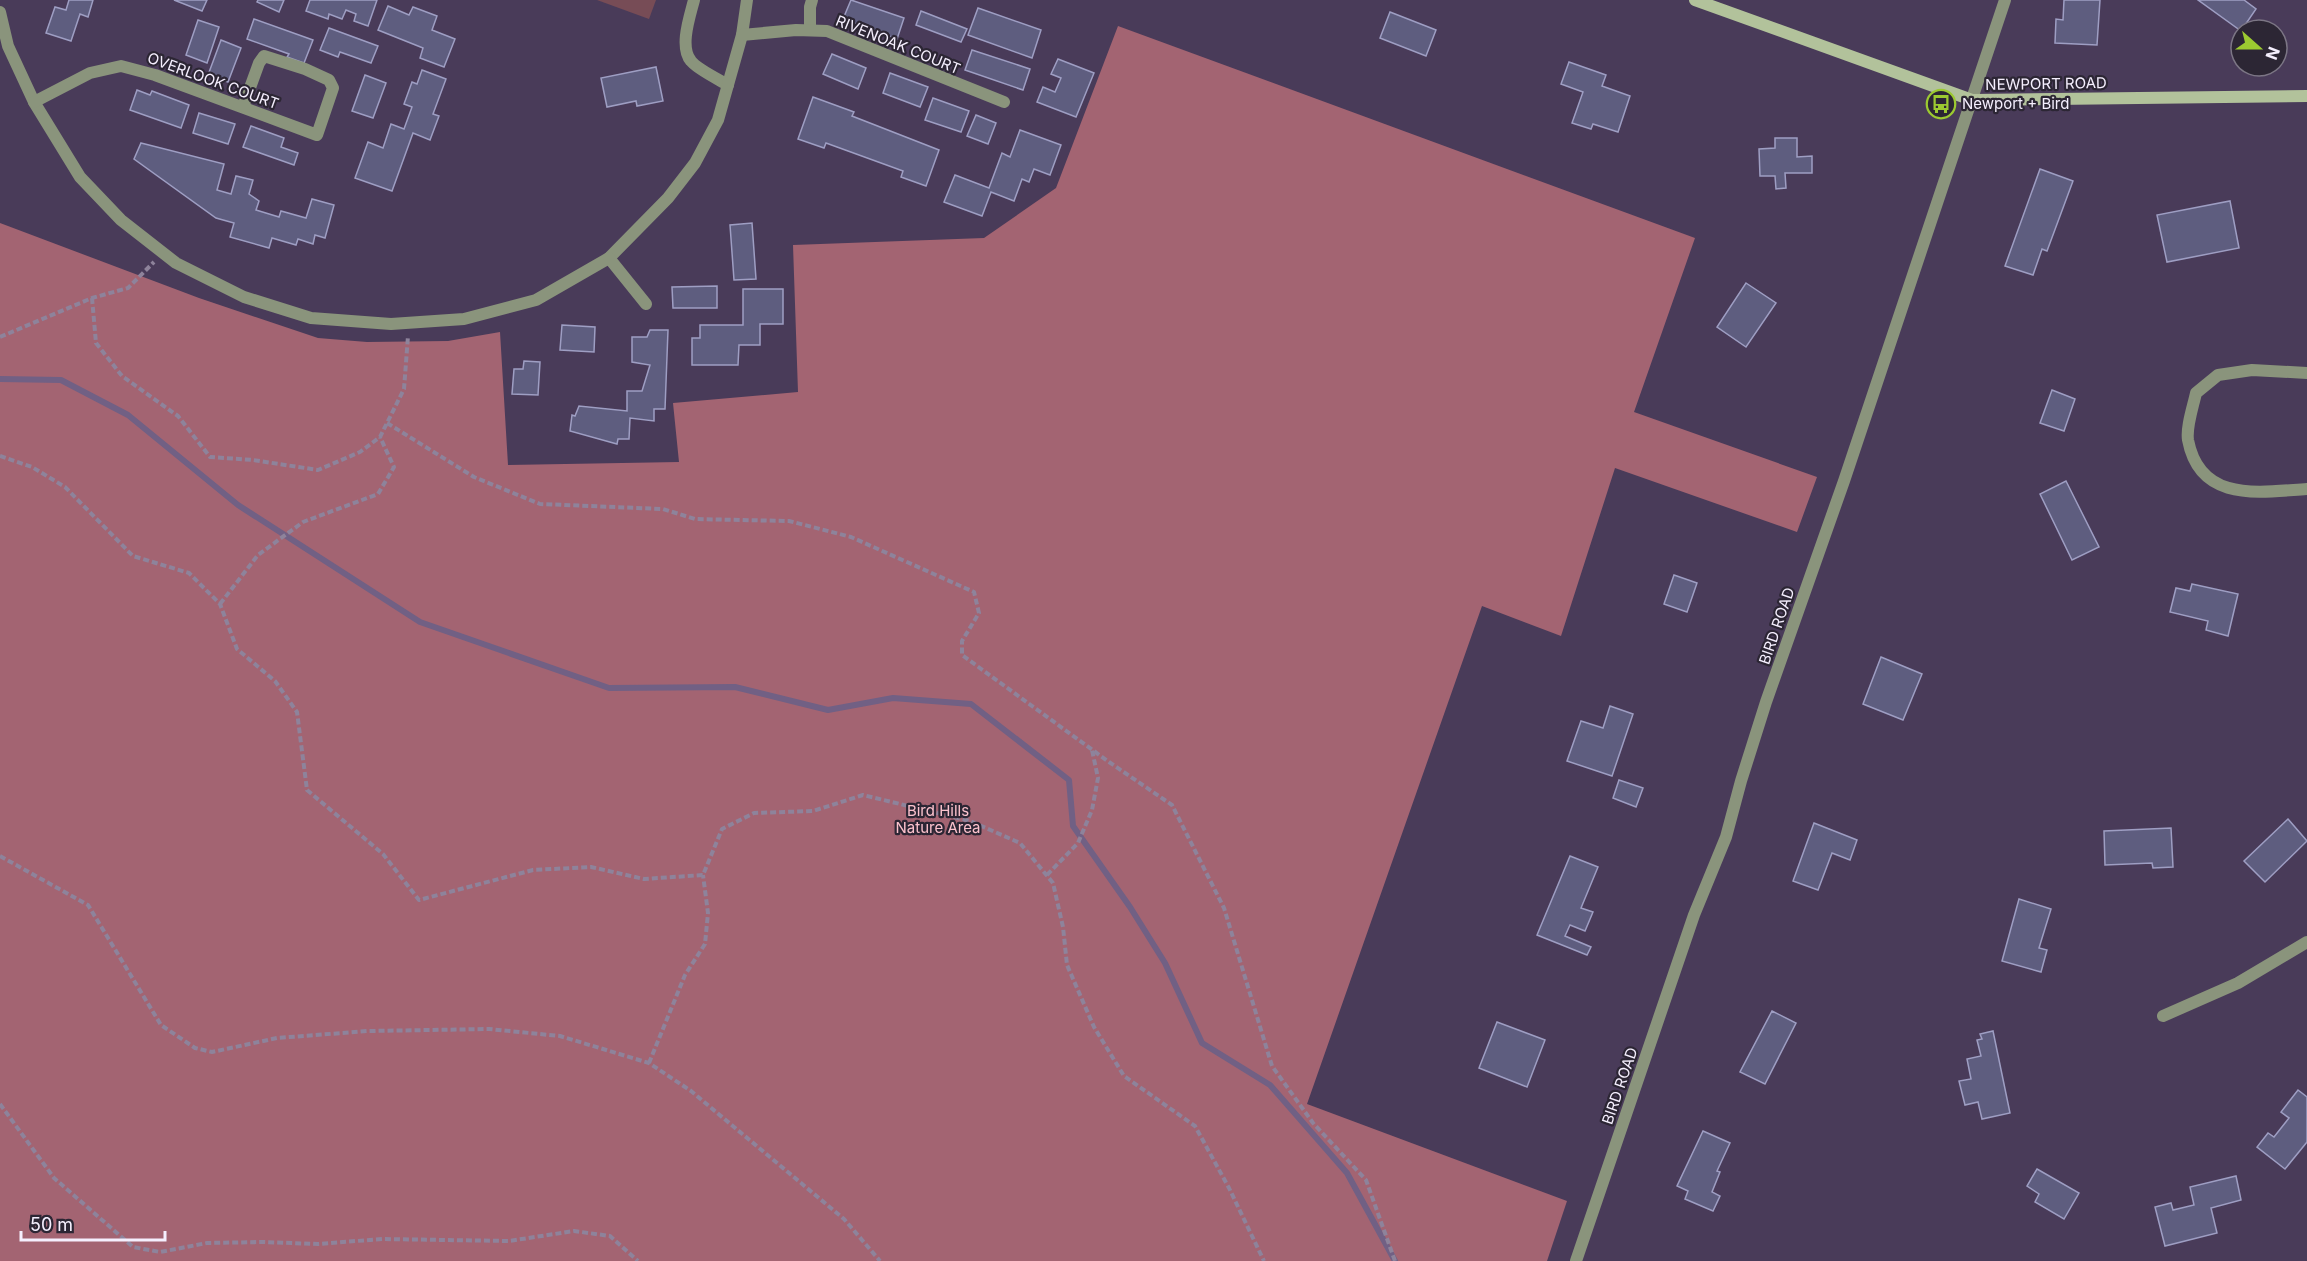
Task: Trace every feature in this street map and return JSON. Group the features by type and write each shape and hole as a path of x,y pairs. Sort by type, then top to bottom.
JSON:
{"street":[{"path":"694,0 687,38 687,51 691,62 728,85"},
{"path":"0,12 8,46 34,102 80,177 121,220 176,263 244,297 311,318 391,324 464,319 536,300 609,258 668,198 695,162 718,120 742,35 747,0"},
{"path":"810,30 812,0"},
{"name":"NEWPORT ROAD","path":"1695,0 1972,100 2307,96"},
{"name":"BIRD ROAD","path":"1576,1261 1694,915 1726,837 1766,702 1844,481 2005,0"},
{"name":"RIVENOAK COURT","path":"742,35 796,30 827,31 1004,102"},
{"name":"OVERLOOK COURT","path":"34,102 90,73 121,66 155,75 317,135 333,88 329,80 305,69 264,56 259,63 243,107"},
{"path":"609,258 646,304"},
{"path":"2307,373 2252,370 2218,375 2196,393 2188,438 2198,467 2218,485 2246,492 2307,489"},
{"path":"2163,1016 2238,982 2307,942"}],"path":[{"path":"0,337 92,298 128,288 163,253"},
{"path":"92,298 96,343 122,376 178,416 210,457 253,460 318,470 360,452 380,436 404,389 409,323"},
{"path":"387,423 474,477 540,504 663,509 695,519 789,521 851,537 974,592 979,613 963,640 962,656 1172,805 1224,908 1272,1066 1313,1123 1366,1180 1395,1261"},
{"path":"220,604 258,555 303,522 378,494 394,466 380,436"},
{"path":"0,456 32,467 65,487 133,556 189,573 220,604 237,649 275,681 297,712 307,790 383,854 419,900 533,870 591,867 644,879 703,875"},
{"path":"1047,875 1078,843 1092,810 1098,778 1092,750"},
{"path":"649,1063 685,975 705,944 708,913 703,875 722,829 754,813 813,811 863,795 970,821 1020,843 1053,883 1063,927 1067,965 1094,1027 1124,1076 1195,1126 1229,1188 1264,1261"},
{"path":"0,856 88,905 161,1025 195,1048 212,1052 277,1038 368,1031 489,1029 560,1036 649,1063 691,1091 836,1212 880,1261"},
{"path":"0,1104 54,1178 133,1247 160,1252 207,1243 318,1244 382,1239 509,1241 574,1231 610,1236 638,1261"}],"shaded area":[{"path":"597,0 656,0 649,19"}],"green space":[{"name":"Bird Hills Nature Area","path":"1118,26 1695,238 1634,412 1817,477 1797,532 1615,468 1561,636 1482,606 1307,1104 1567,1201 1547,1261 0,1261 0,223 199,298 318,338 367,342 448,341 500,332 508,465 679,462 673,403 798,392 793,245 984,238 1056,188"}],"building":[{"path":"69,0 93,0 88,17 80,14 71,41 46,33 55,7 66,10"},
{"path":"174,0 207,0 202,11"},
{"path":"258,0 284,0 279,12 257,2"},
{"path":"310,0 377,0 368,26 354,21 356,14 346,10 342,19 329,14 328,19 306,11"},
{"path":"851,0 904,18 897,39 843,19"},
{"path":"2064,0 2100,0 2097,45 2055,43 2056,19 2063,20"},
{"path":"2198,0 2244,0 2256,9 2250,18 2229,18 2229,22"},
{"path":"388,6 409,15 413,7 437,16 432,30 455,39 444,67 420,58 423,48 378,30"},
{"path":"978,8 1041,30 1032,58 968,35"},
{"path":"921,11 967,29 961,42 916,25"},
{"path":"1390,12 1436,30 1426,56 1380,38"},
{"path":"254,19 313,40 304,63 287,57 289,54 247,39"},
{"path":"198,20 219,27 207,63 186,55"},
{"path":"329,28 378,46 371,63 340,52 338,57 320,50"},
{"path":"221,40 241,48 228,82 208,75"},
{"path":"972,50 1030,69 1023,90 965,70"},
{"path":"832,54 866,68 858,89 823,74"},
{"path":"1058,59 1094,73 1076,117 1037,102 1043,87 1055,92 1061,78 1051,74"},
{"path":"1569,62 1606,75 1602,86 1630,96 1618,132 1593,124 1591,129 1572,123 1583,92 1561,84"},
{"path":"656,67 663,101 637,106 636,101 607,107 601,78"},
{"path":"422,70 446,79 433,114 439,116 430,140 413,133 392,191 355,178 368,142 383,148 391,124 404,129 412,107 404,104 412,82 417,84"},
{"path":"890,73 928,87 920,107 883,93"},
{"path":"365,75 386,83 373,118 352,111"},
{"path":"137,90 150,95 152,91 189,105 181,128 130,110"},
{"path":"813,97 854,112 852,116 939,150 926,186 901,177 903,171 826,143 824,148 798,139"},
{"path":"933,98 969,111 961,132 925,120"},
{"path":"199,113 235,124 228,144 193,133"},
{"path":"976,115 996,123 988,144 967,136"},
{"path":"251,126 284,138 281,147 298,153 294,165 243,147"},
{"path":"1020,130 1061,145 1050,175 1034,169 1029,182 1022,179 1014,201 991,192 982,216 944,202 955,175 989,188 1002,153 1010,157"},
{"path":"1775,138 1797,138 1797,157 1812,156 1812,173 1785,173 1786,188 1776,189 1775,176 1760,176 1759,149 1775,148"},
{"path":"141,143 224,164 217,190 231,194 236,176 253,180 249,194 259,201 256,210 279,217 281,211 306,218 312,199 334,205 325,238 315,235 313,244 298,239 296,245 272,238 269,248 230,237 234,223 216,218 134,159"},
{"path":"2040,169 2073,181 2047,251 2042,249 2033,275 2005,266"},
{"path":"2230,201 2239,248 2167,262 2157,215"},
{"path":"752,223 756,279 734,280 730,225"},
{"path":"1746,283 1776,303 1746,347 1717,327"},
{"path":"717,286 717,308 673,308 672,287"},
{"path":"743,289 783,289 783,324 760,324 760,345 739,345 738,365 692,365 692,338 700,338 700,325 743,325"},
{"path":"562,325 595,327 594,352 560,350"},
{"path":"650,330 668,330 665,409 654,409 654,421 630,418 629,439 618,439 617,444 570,431 572,415 575,416 579,406 627,411 627,391 642,391 650,365 632,362 632,337 647,337"},
{"path":"524,361 540,362 538,395 512,394 514,369 523,369"},
{"path":"2052,390 2075,399 2064,431 2040,423"},
{"path":"2066,481 2099,547 2072,560 2040,494"},
{"path":"1674,575 1697,583 1687,612 1664,604"},
{"path":"2192,584 2238,594 2228,636 2206,630 2208,621 2170,612 2176,588 2190,591"},
{"path":"1881,657 1922,674 1903,720 1863,704"},
{"path":"1610,706 1633,714 1612,776 1567,761 1581,721 1603,728"},
{"path":"1619,780 1643,788 1636,807 1613,798"},
{"path":"2288,819 2307,841 2265,882 2244,861"},
{"path":"1814,823 1857,840 1850,860 1832,853 1818,890 1793,881"},
{"path":"2171,828 2173,867 2153,868 2152,863 2105,865 2104,831"},
{"path":"1570,856 1598,867 1581,908 1593,912 1585,931 1570,925 1565,936 1591,947 1587,955 1537,935"},
{"path":"2019,899 2051,909 2039,948 2047,950 2041,972 2002,961"},
{"path":"1772,1011 1796,1023 1765,1084 1740,1072"},
{"path":"1497,1022 1545,1040 1527,1087 1479,1068"},
{"path":"1993,1031 2010,1113 1982,1119 1978,1102 1965,1105 1959,1081 1971,1079 1967,1059 1981,1056 1977,1040 1982,1039 1980,1034"},
{"path":"2298,1090 2307,1097 2307,1142 2285,1169 2257,1147 2268,1133 2274,1137 2289,1118 2281,1112"},
{"path":"1703,1131 1730,1143 1717,1171 1720,1172 1712,1192 1720,1196 1713,1211 1685,1199 1688,1191 1677,1186"},
{"path":"2037,1169 2079,1193 2064,1219 2035,1202 2039,1194 2027,1186"},
{"path":"2236,1176 2241,1200 2211,1208 2217,1233 2165,1246 2155,1207 2171,1203 2173,1210 2194,1205 2190,1187"}],"waterway":[{"path":"0,379 61,380 128,415 238,505 420,622 609,688 735,687 828,710 893,698 971,704 1069,780 1073,826 1130,907 1165,963 1202,1043 1270,1085 1347,1173 1395,1261"}],"place":[{"name":"Newport + Bird","path":"1941,104"}]}
